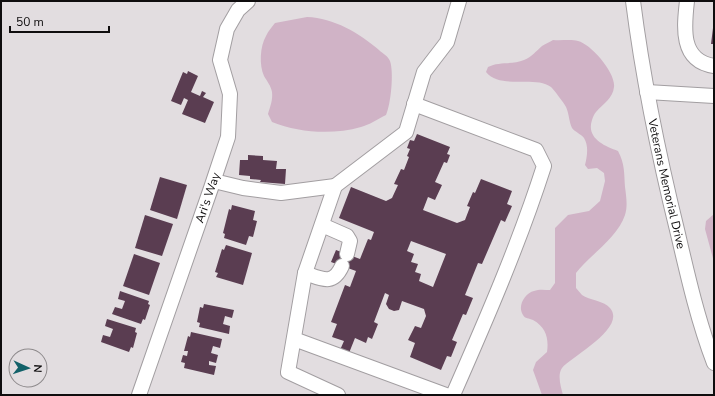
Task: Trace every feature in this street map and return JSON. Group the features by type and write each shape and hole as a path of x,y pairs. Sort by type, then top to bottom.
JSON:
{"street":[{"name":"Ari's Way","path":"139,395 228,137 230,94 220,60 227,29 238,10 248,1"},
{"path":"214,181 243,188 281,192 335,186 406,132 424,72 446,42 459,1"},
{"name":"Veterans Memorial Drive","path":"633,1 639,49 662,170 706,342 714,363"},
{"path":"687,1 685,26 686,42 697,59 714,66"},
{"path":"647,92 714,96"},
{"path":"414,104 536,150 544,166 532,202 479,336 453,395"},
{"path":"335,186 305,273 288,372 338,395"},
{"path":"305,273 326,280 334,278 339,274 345,260 350,241 347,236 322,225"},
{"path":"294,339 446,395"}],"shaded area":[{"path":"307,17 327,20 355,32 388,58 391,66 392,80 386,115 364,126 350,130 328,132 293,129 272,122 268,114 272,101 272,92 261,67 261,50 264,40 275,23"},
{"path":"553,40 575,40 583,43 596,53 611,74 614,81 612,94 595,114 591,126 594,136 602,144 618,151 624,169 627,204 625,215 616,231 576,273 576,288 582,295 610,308 613,316 611,324 605,333 562,368 560,374 560,385 563,395 542,395 533,370 536,362 547,352 547,338 541,326 524,316 521,311 521,304 525,297 531,292 538,290 550,290 555,283 555,228 568,215 589,211 600,201 605,181 604,173 597,168 588,169 585,165 587,152 586,141 572,128 566,107 551,87 536,82 500,80 492,77 486,72 488,67 492,65 527,59 542,46"},
{"path":"714,214 714,262 705,229 706,221"}],"building":[{"path":"713,28 714,44 711,44"},
{"path":"188,71 198,76 191,92 200,96 202,91 206,93 203,97 214,102 205,123 182,114 188,100 184,98 181,105 171,101 183,72 187,74"},
{"path":"417,134 450,147 447,154 450,155 447,163 444,162 435,182 442,185 435,200 428,197 423,210 457,223 465,220 470,207 467,206 481,179 512,191 507,204 512,206 505,222 501,220 482,264 478,263 465,295 473,298 466,315 463,314 452,340 457,342 451,357 447,356 441,370 410,357 415,343 408,340 415,326 421,328 426,316 424,309 402,301 399,310 394,311 389,309 386,304 389,295 385,293 374,322 378,324 372,339 368,337 366,343 355,338 349,353 340,350 344,341 332,337 337,324 331,322 345,285 350,287 356,271 331,262 336,250 360,259 368,239 371,240 374,232 339,218 351,187 386,201 392,198 398,185 394,184 401,169 404,170 409,157 407,156 410,149 407,148 410,140 414,141","holes":["411,241 446,254 433,287 419,281 421,274 415,272 418,264 411,262 414,254 407,251"]},
{"path":"248,155 263,156 263,160 277,161 276,169 286,169 285,184 260,182 261,180 250,179 250,176 239,175 240,160 248,160"},
{"path":"160,177 187,185 177,219 150,210"},
{"path":"232,205 255,211 253,220 257,221 253,237 249,236 246,245 224,238 225,234 223,233 229,209 231,210"},
{"path":"145,215 173,224 162,256 135,248"},
{"path":"226,245 252,253 243,285 216,277 218,273 215,272 222,249 224,250"},
{"path":"134,254 160,263 149,295 123,286"},
{"path":"120,291 149,301 148,304 150,305 145,320 143,319 141,324 112,314 115,307 122,309 125,301 118,299"},
{"path":"204,304 234,310 232,318 225,316 223,324 230,326 229,334 199,327 200,323 197,322 200,307 203,308"},
{"path":"107,319 136,328 135,332 137,333 133,348 131,347 129,352 101,342 103,335 110,337 113,329 105,326"},
{"path":"191,332 222,339 220,348 213,346 211,353 218,355 216,363 209,361 209,365 216,366 214,375 184,368 185,363 181,362 183,355 187,356 188,351 184,351 188,336 190,337"}]}
